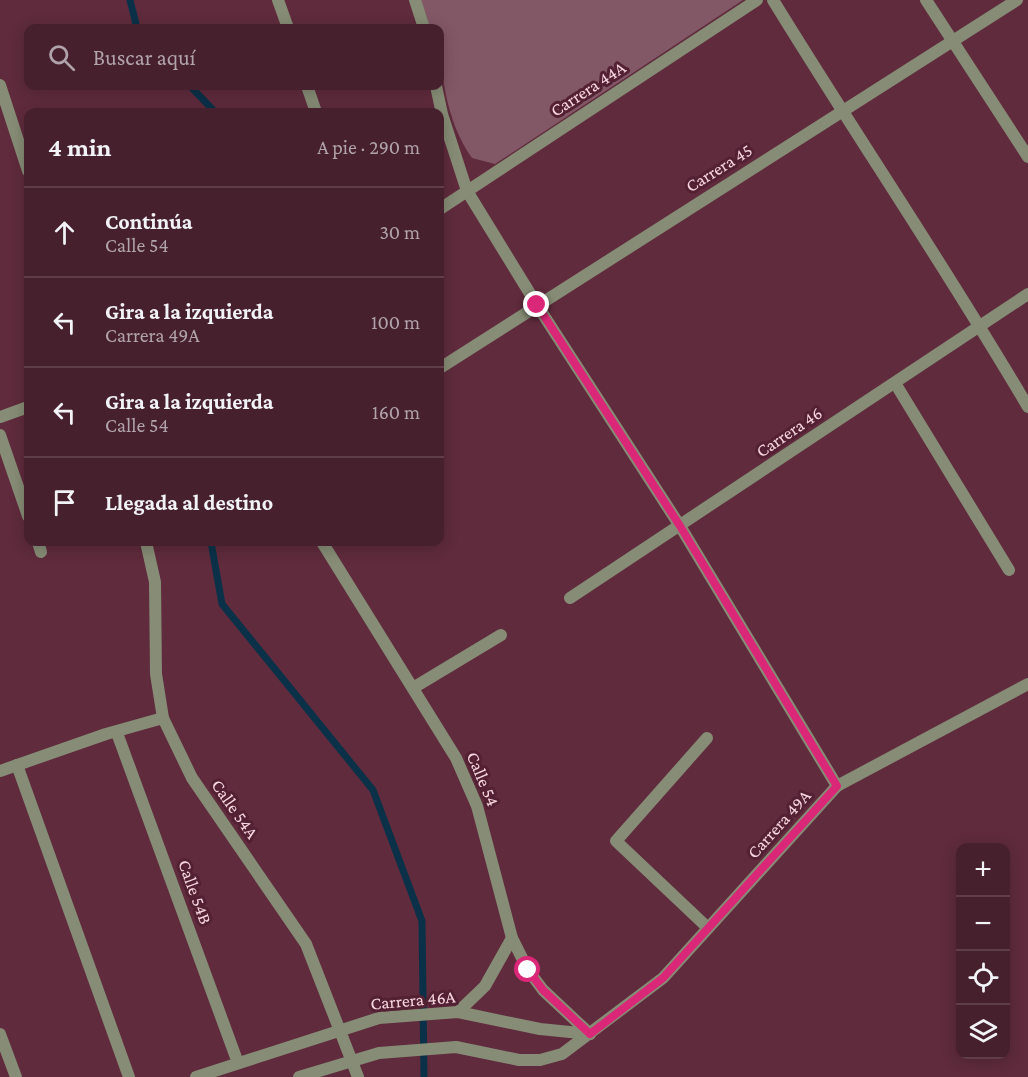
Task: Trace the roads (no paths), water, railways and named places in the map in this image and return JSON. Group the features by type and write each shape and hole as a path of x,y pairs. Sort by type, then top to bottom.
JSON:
{"street":[{"path":"278,0 287,24"},
{"path":"415,0 423,24"},
{"name":"Carrera 44A","path":"444,206 757,0"},
{"path":"773,0 842,112 981,326 1028,407"},
{"path":"926,0 951,42 1026,149"},
{"name":"Carrera 45","path":"444,365 1017,0"},
{"path":"0,85 24,159"},
{"path":"308,90 315,108"},
{"path":"437,90 441,108"},
{"path":"444,120 467,190 537,305 680,526 837,786"},
{"name":"Carrera 46","path":"570,598 1028,294"},
{"path":"895,383 1009,570"},
{"path":"0,417 24,408"},
{"path":"0,435 24,504"},
{"name":"Calle 54A","path":"147,546 155,582 156,674 163,718 192,778 306,944 358,1077"},
{"name":"Calle 54","path":"324,546 456,758 477,806 512,938 528,970 543,990 590,1034"},
{"path":"413,688 501,635"},
{"name":"Carrera 49A","path":"590,1034 663,978 837,786 1028,684"},
{"path":"0,771 106,734 117,733 163,718"},
{"name":"Calle 54B","path":"117,733 238,1063"},
{"path":"707,738 616,841 708,928"},
{"path":"17,765 129,1077"},
{"path":"458,1012 485,986 512,938"},
{"name":"Carrera 46A","path":"196,1077 379,1018 458,1012 540,1029 590,1034"},
{"path":"0,1034 16,1077"},
{"path":"299,1077 379,1053 432,1048 456,1047 519,1060 540,1060 562,1054 590,1034"}],"waterway":[{"path":"130,0 136,24"},
{"path":"194,90 211,108"},
{"path":"212,546 222,604 373,790 422,921 424,1077"}]}
